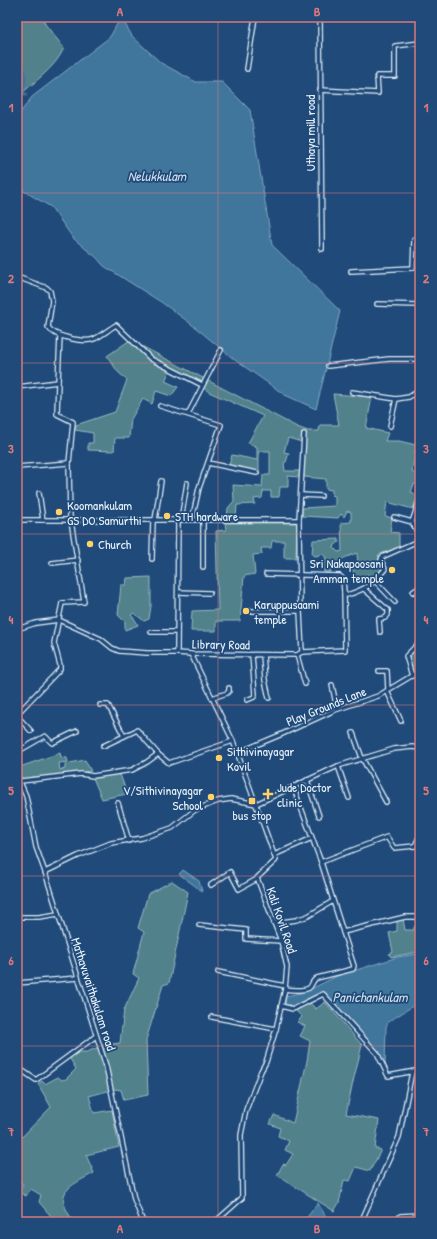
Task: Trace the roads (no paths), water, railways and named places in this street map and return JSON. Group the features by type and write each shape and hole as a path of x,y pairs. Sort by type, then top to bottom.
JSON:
{"street":[{"path":"247,69 255,17"},
{"name":"Uthaya mill road","path":"320,17 322,249"},
{"path":"320,90 378,93 377,76 394,76 395,46 420,43"},
{"path":"351,271 413,268 414,240 420,240"},
{"path":"17,277 47,288 50,291 52,302 48,327 60,336 92,340 116,325 151,359 202,384"},
{"path":"377,304 420,305"},
{"path":"31,731 17,715 60,669 54,643 62,603 84,602 78,560 70,521 69,463 73,422 57,414 60,336"},
{"path":"188,414 202,384 221,350"},
{"path":"328,366 389,359 420,359"},
{"path":"17,387 58,382"},
{"path":"352,392 396,399 409,397 420,390"},
{"path":"390,426 396,399"},
{"path":"160,406 221,426 199,488 192,520"},
{"path":"302,652 299,520 304,434"},
{"path":"17,467 69,463"},
{"path":"208,463 257,473"},
{"path":"152,559 154,520 161,481"},
{"path":"177,653 179,520 187,482"},
{"path":"39,493 43,520"},
{"path":"301,495 321,496"},
{"path":"344,592 347,595 364,589 375,581 385,569 381,560 382,557 420,539 412,522 420,500"},
{"path":"394,517 412,522"},
{"path":"17,520 299,520"},
{"path":"203,520 203,567"},
{"path":"52,563 78,560"},
{"path":"266,574 340,576 343,579 345,650 302,652 297,655 305,684"},
{"path":"375,581 395,602"},
{"path":"413,592 420,588"},
{"path":"364,589 388,610 388,615 385,618 379,619 380,632"},
{"path":"178,592 210,593"},
{"path":"249,611 300,611"},
{"path":"17,629 36,623 59,620"},
{"name":"Library Road","path":"59,620 101,639 112,648 119,651 147,654 297,655"},
{"path":"151,632 177,632"},
{"path":"412,676 406,656 420,642"},
{"path":"192,654 233,741 274,855 312,838"},
{"path":"247,700 254,698 255,695 252,655"},
{"path":"263,655 265,680 269,698"},
{"path":"379,671 387,671 388,690 401,721"},
{"name":"Play Grounds Lane","path":"237,753 337,709 378,696 418,672 420,673"},
{"path":"332,685 337,709"},
{"path":"212,698 227,694 229,688"},
{"path":"100,705 108,705 124,736"},
{"path":"103,746 137,730 158,754 169,763 233,741"},
{"path":"17,752 45,736 52,743 77,731"},
{"path":"353,733 362,758 386,802"},
{"path":"45,872 78,856 112,843 142,838 172,828 195,810 218,802 231,799 256,804 338,766 394,748 420,748"},
{"path":"21,781 81,774 93,776 132,770 158,754"},
{"path":"338,766 349,798"},
{"name":"Mathavuvaithakulam road","path":"17,775 21,781 30,813 36,847 106,1066 134,1199 143,1222"},
{"path":"307,780 319,816"},
{"path":"218,972 293,990 309,988 312,982 317,978 353,969 354,966 321,862 293,786"},
{"path":"118,804 129,841"},
{"path":"321,862 387,837 394,848 415,846 420,835"},
{"name":"Kali Kovil Road","path":"216,1222 242,1198 241,1135 246,1110 266,1062 276,1029 285,987 287,967 281,941 257,879 276,860 274,855"},
{"path":"211,885 230,872 239,889 257,879"},
{"path":"274,923 296,920 308,916 333,901"},
{"path":"17,917 39,917 58,914"},
{"path":"343,932 405,917 420,917"},
{"path":"199,925 246,930 246,939 281,941"},
{"path":"17,983 78,978"},
{"path":"281,1006 293,1008 323,994 376,1054 388,1076 420,1070"},
{"path":"212,1016 276,1029"},
{"path":"17,1067 36,1080 96,1036"},
{"path":"361,1222 399,1137 412,1072"},
{"path":"398,1222 400,1216 420,1215"}],"water":[{"name":"Nelukkulam","path":"121,17 132,36 161,63 196,82 222,82 250,110 272,245 340,311 316,409 285,395 235,360 190,323 161,302 104,266 96,257 73,238 51,207 17,187 17,117 32,97 110,37"},
{"path":"183,870 199,881 202,891 179,874"},
{"name":"Panichankulam","path":"418,954 418,991 416,1004 388,1022 386,1027 385,1066 378,1051 325,992 292,1006 285,1004 286,996 305,992 337,976 398,957"},
{"path":"318,1203 329,1222 303,1222 305,1220"}],"waterway":[{"path":"17,56 23,66 25,74 24,87 21,89"},
{"path":"17,85 26,95"}],"place":[{"name":"Koomankulam GS DO Samurthi","path":"59,512"},
{"name":"STH hardware","path":"167,516"},
{"name":"Church","path":"90,544"},
{"name":"Sri Nakapoosani Amman temple","path":"392,570"},
{"name":"Karuppusaami temple","path":"246,611"},
{"name":"Sithivinayagar Kovil","path":"219,758"},
{"name":"Jude Doctor clinic","path":"268,794"},
{"name":"V/Sithivinayagar School","path":"211,797"},
{"name":"bus stop","path":"252,801"}]}
